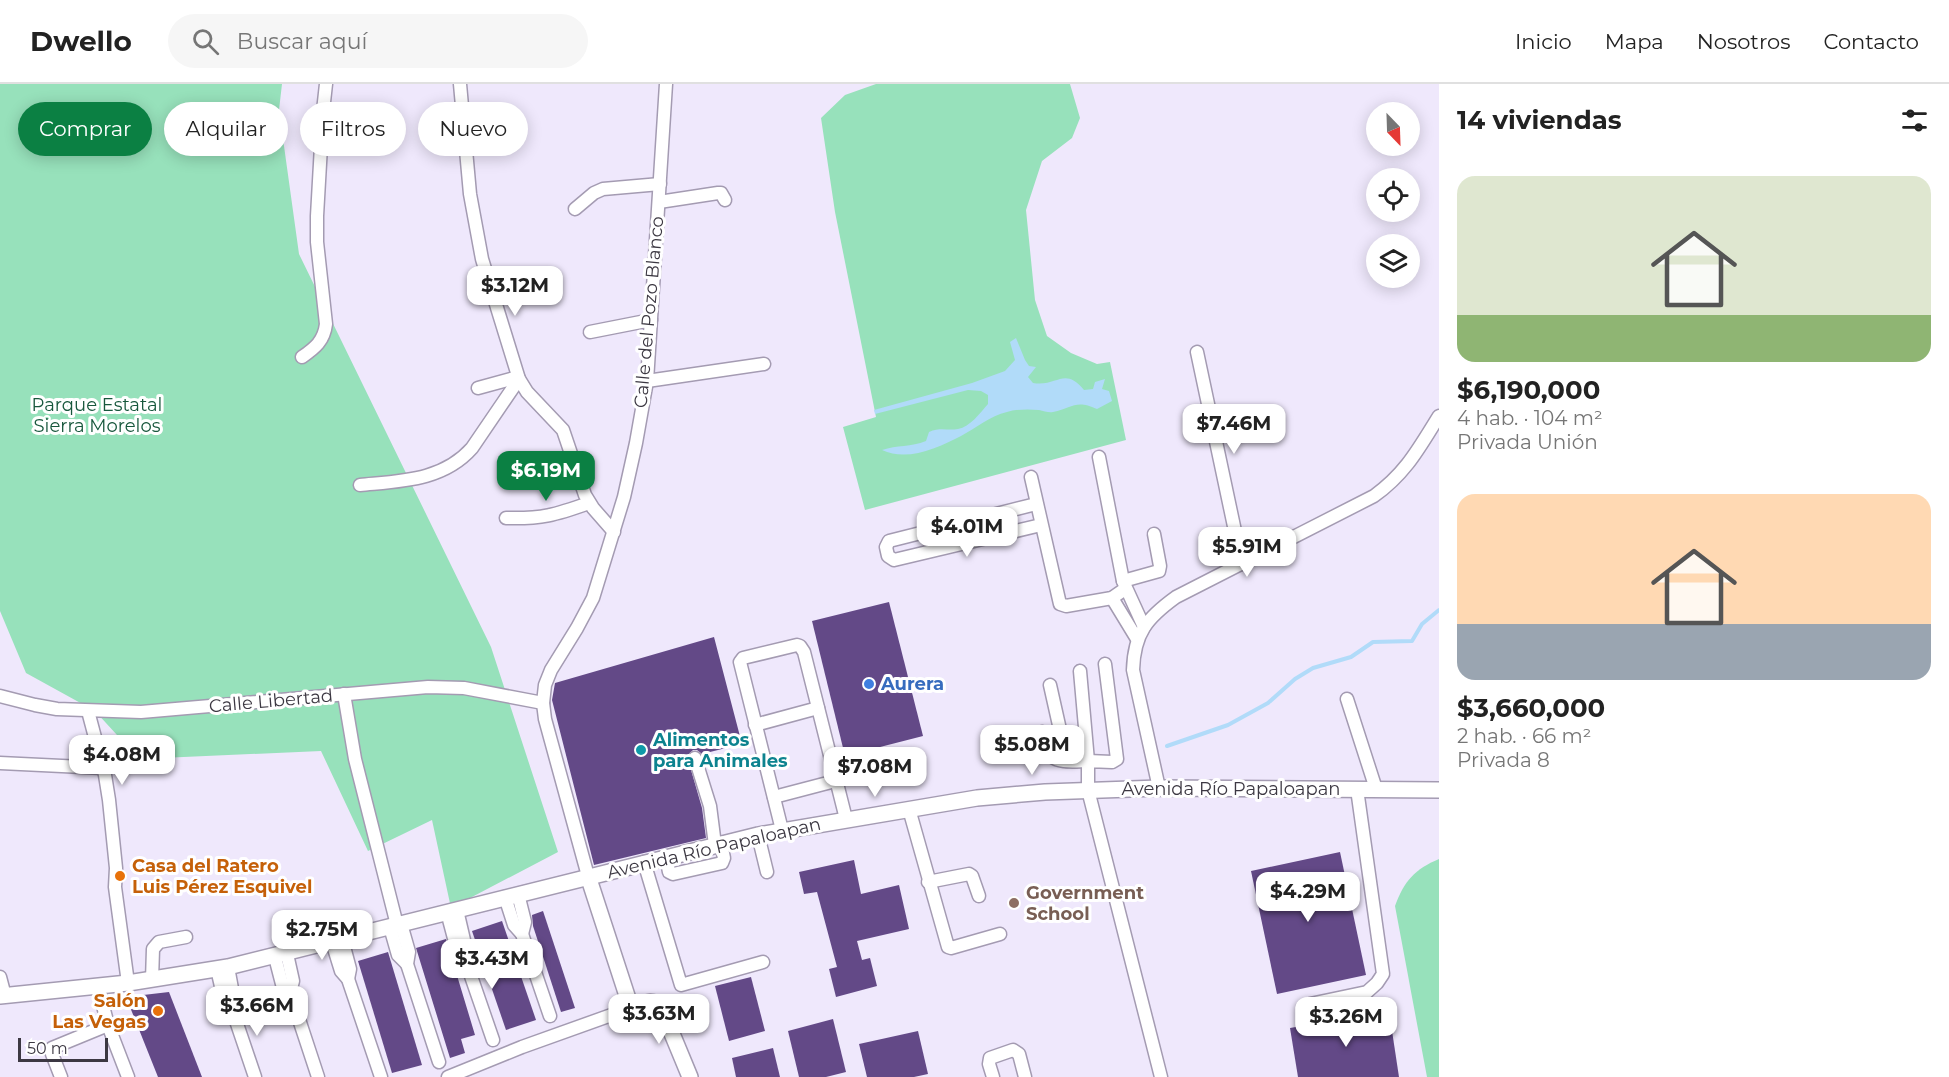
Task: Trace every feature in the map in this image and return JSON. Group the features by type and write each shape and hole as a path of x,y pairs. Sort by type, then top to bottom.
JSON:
{"main road":[{"name":"Avenida Río Papaloapan","path":"2,996 98,987 222,968 718,844 782,830 909,809 1015,794 1088,790 1160,788 1439,790"},
{"path":"588,876 631,1008 649,1002 662,1007 690,1077"}],"street":[{"path":"302,357 321,341 326,324 317,242 317,216 326,84"},
{"path":"460,84 470,194 482,260 518,378 527,392 563,430 589,503 614,532"},
{"name":"Calle del Pozo Blanco","path":"588,876 545,719 543,704 545,685 551,670 582,620 592,598 614,532 636,443 647,381 666,84"},
{"path":"575,209 594,193 603,189 660,184"},
{"path":"659,202 718,193 721,193 725,200"},
{"path":"590,332 651,320"},
{"path":"1197,352 1242,564"},
{"path":"647,381 764,364"},
{"path":"478,388 518,378"},
{"path":"360,485 413,480 455,464 472,448 518,378"},
{"path":"1160,788 1133,670 1137,639 1144,627 1157,612 1176,597 1374,496 1389,486 1408,465 1439,416"},
{"path":"1099,457 1124,585 1144,627"},
{"path":"1030,477 1060,604 1066,606 1112,598 1124,585 1159,571 1154,534"},
{"path":"506,518 546,518 589,503"},
{"path":"1036,504 890,541 886,547 888,556 894,560 1041,525"},
{"path":"1112,598 1137,639"},
{"path":"1133,601 1157,612"},
{"path":"782,830 740,662 743,658 797,645 802,648 846,819"},
{"path":"1042,732 1048,754 1053,758 1067,761 1112,762 1117,759 1105,664"},
{"path":"1080,671 1088,761 1088,790 1161,1077"},
{"path":"1050,685 1067,761"},
{"name":"Calle Libertad","path":"0,696 35,705 88,711 155,712 428,687 464,688 543,704"},
{"path":"344,694 355,759 396,925 409,952 407,964 439,1062"},
{"path":"1347,699 1376,789"},
{"path":"755,725 818,708"},
{"path":"88,711 109,800 116,868 116,895 128,983"},
{"path":"696,758 718,844"},
{"path":"0,763 103,768"},
{"path":"774,797 881,769"},
{"path":"1310,1004 1367,992 1383,974 1357,789"},
{"path":"909,809 948,946 951,948 1000,934"},
{"path":"758,835 767,872"},
{"path":"644,862 681,985 763,962"},
{"path":"928,882 969,874 972,876 979,896"},
{"path":"511,896 525,922 522,934 550,1016"},
{"path":"452,911 464,940 462,950 493,1040"},
{"path":"152,980 153,949 159,942 186,938"},
{"path":"337,941 350,969 348,979 381,1077"},
{"path":"281,955 293,981 290,992 318,1077"},
{"path":"222,968 233,994 231,1006 255,1077"},
{"path":"0,977 2,996"},
{"path":"98,987 108,1025 128,1077"},
{"path":"453,1076 522,1047 631,1008"},
{"path":"61,1077 51,1054 52,1048 108,1025"},
{"path":"993,1077 989,1064 990,1058 1013,1050 1019,1054 1025,1077"}],"green space":[{"name":"Parque Estatal Sierra Morelos","path":"0,84 282,84 280,102 164,102 164,156 285,156 299,254 491,647 558,852 451,908 432,820 368,851 321,751 139,759 95,711 26,673 0,611"},
{"path":"876,84 1070,84 1080,118 1072,138 1042,161 1026,210 1035,300 1047,336 1071,353 1097,364 1110,362 1126,440 865,510 843,427 876,417 835,212 821,118 845,95"},
{"path":"1439,859 1439,1077 1427,1077 1395,906 1411,877 1423,867"}],"water":[{"path":"1016,338 1029,366 1036,367 1028,377 1033,383 1066,378 1077,383 1084,390 1093,389 1095,382 1105,379 1102,389 1109,391 1112,401 1097,409 1079,404 1051,412 1031,409 1011,411 995,416 952,441 932,449 902,455 882,450 926,441 929,432 967,426 988,404 988,395 981,391 968,390 875,414 874,410 972,383 1005,371 1015,360 1010,342"}],"building":[{"name":"Aurera","path":"889,602 923,736 845,756 812,621"},
{"name":"Alimentos para Animales","path":"714,637 742,744 702,754 693,750 687,756 702,808 706,838 594,865 552,700 555,683"},
{"path":"1340,852 1366,975 1277,994 1251,871"},
{"path":"854,860 861,894 899,885 909,929 857,941 862,960 870,958 877,986 836,997 829,969 837,967 817,892 804,894 799,872"},
{"path":"543,911 575,1008 561,1012 533,926 532,915"},
{"path":"502,921 536,1020 506,1030 472,931"},
{"path":"446,939 475,1035 461,1039 465,1053 450,1058 416,948"},
{"path":"388,952 422,1065 392,1073 358,961"},
{"path":"751,977 765,1031 729,1041 715,986"},
{"path":"169,992 202,1077 158,1077 126,997"},
{"path":"1389,1011 1399,1077 1298,1077 1290,1028"},
{"path":"833,1019 846,1072 826,1077 799,1077 788,1031"},
{"path":"918,1031 928,1074 914,1077 867,1077 859,1044"},
{"path":"773,1048 780,1077 736,1077 732,1058"}],"waterway":[{"path":"1167,746 1228,725 1268,703 1295,679 1313,668 1351,657 1373,642 1412,641 1422,624 1439,610"}],"place":[{"name":"Aurera","path":"869,684"},
{"name":"Alimentos para Animales","path":"641,750"},
{"name":"Casa del Ratero Luis Pérez Esquivel","path":"120,876"},
{"name":"Government School","path":"1014,903"},
{"name":"Salón Las Vegas","path":"158,1011"}]}
